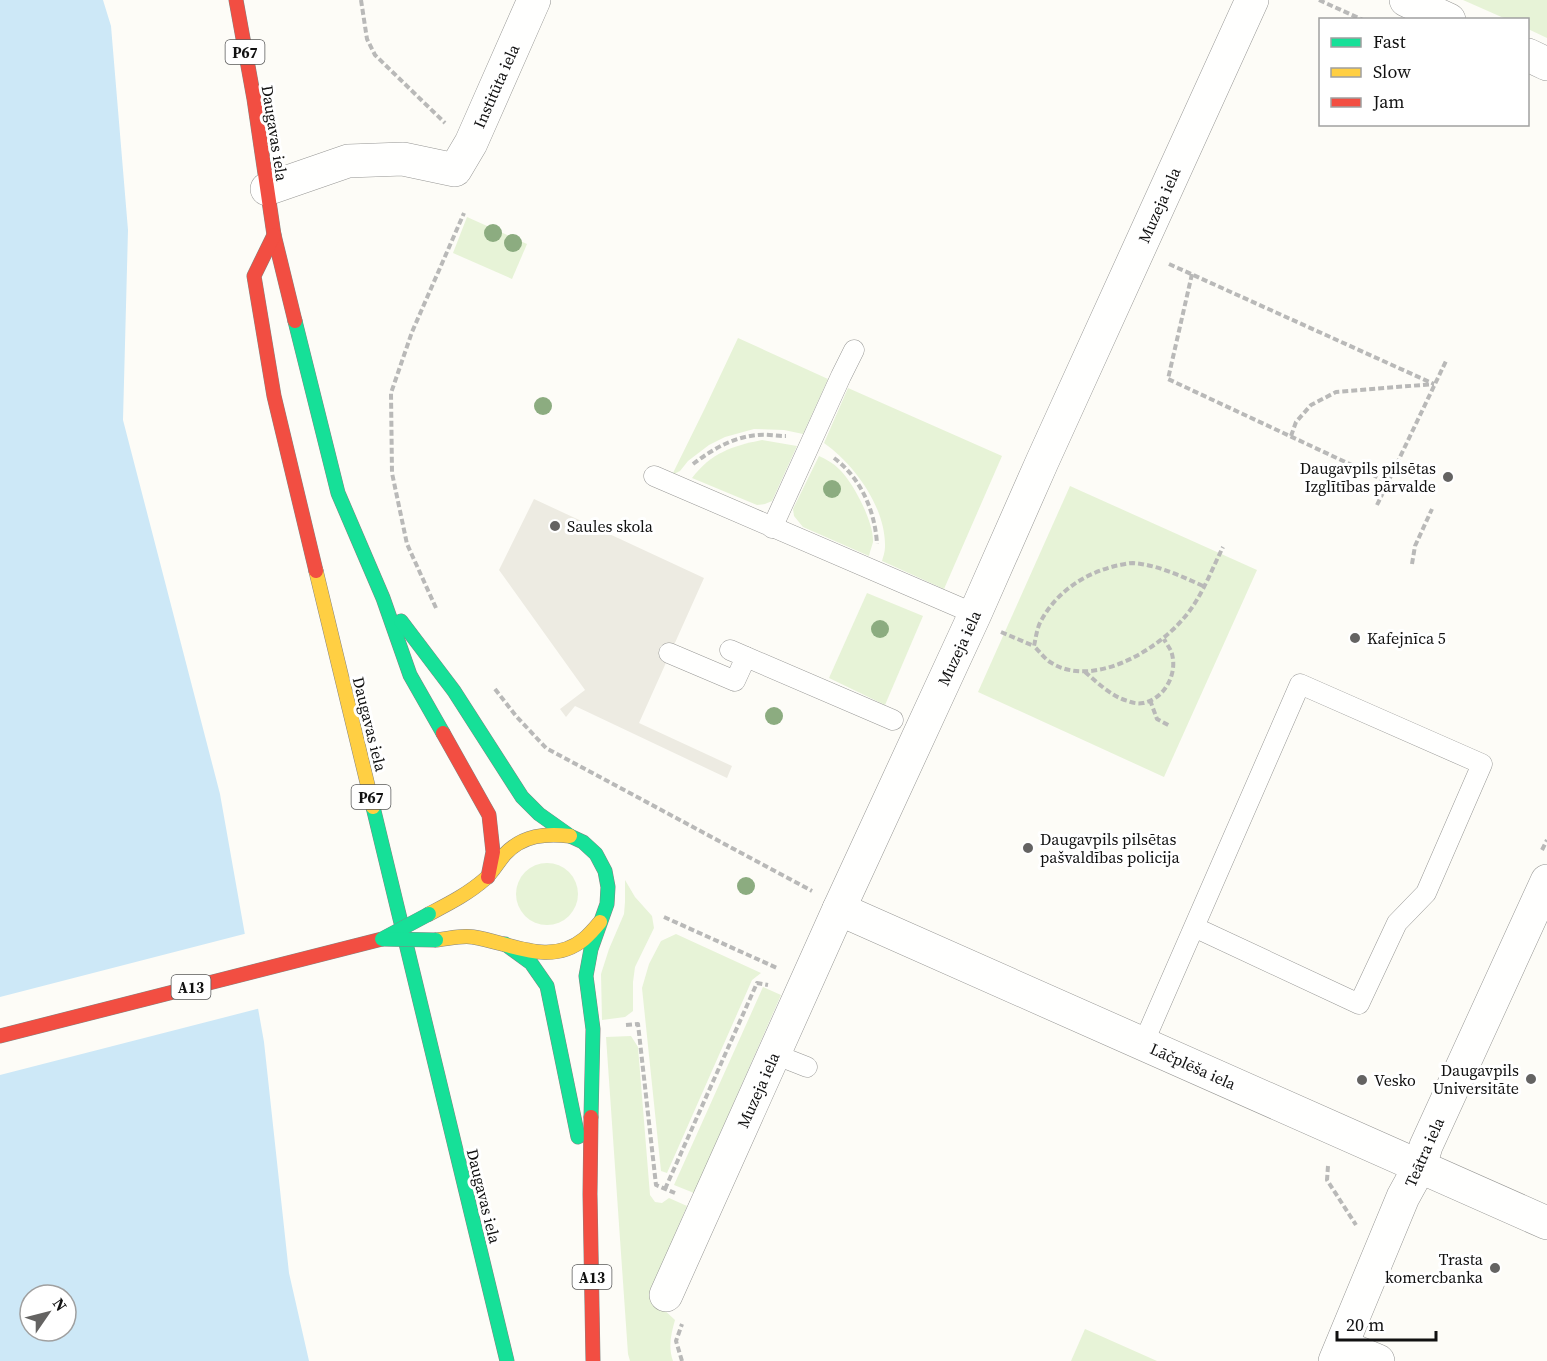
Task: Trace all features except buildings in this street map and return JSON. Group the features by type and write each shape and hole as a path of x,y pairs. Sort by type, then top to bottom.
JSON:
{"main road":[{"name":"Daugavas iela","path":"236,0 254,99 274,236 338,493 383,598 410,675 489,815 493,852 488,877"},
{"name":"Daugavas iela","path":"274,236 254,276 274,396 507,1361"},
{"name":"Daugavas iela","path":"383,598 454,691 522,797 539,814 570,836 583,842 596,854 604,871 608,887 607,904 591,949 586,976 593,1029 590,1194 593,1361"},
{"path":"382,939 461,897 488,877 508,850 522,840 548,834 570,836"},
{"name":"Daugavas iela","path":"382,939 436,940 470,936 537,953 550,954 564,951 578,944 591,934 603,919"},
{"name":"A13","path":"0,1036 382,939"},
{"name":"Daugavas iela","path":"505,944 531,963 547,986 590,1194"}],"street":[{"name":"Institūta iela","path":"267,189 348,160 403,159 455,170 471,143 534,0"},
{"name":"Muzeja iela","path":"666,1295 774,1054 828,901 975,614 1252,0"},
{"path":"1406,0 1445,18"},
{"path":"1529,56 1547,64"},
{"name":"Teātra iela","path":"1339,1353 1403,1197 1420,1166 1426,1146 1547,880"},
{"name":"Lāčplēša iela","path":"828,901 1143,1044 1547,1222"},
{"path":"1339,1353 1378,1361"}],"lane":[{"path":"772,528 854,350"},
{"path":"654,476 975,614"},
{"path":"669,653 735,681 738,654 893,720"},
{"path":"1143,1044 1194,927 1300,684 1482,764 1426,893 1397,923 1359,1004 1194,927"},
{"path":"774,1054 807,1067"}],"path":[{"path":"361,0 367,39 375,55 448,126"},
{"path":"1319,0 1359,18"},
{"path":"438,613 407,544 402,524 392,473 391,393 412,332 464,213"},
{"path":"1138,250 1434,384"},
{"path":"1192,274 1168,379 1388,482"},
{"path":"1377,505 1446,361"},
{"path":"1291,436 1296,422 1311,405 1336,392 1434,384"},
{"path":"679,487 690,466 731,440 758,435 789,436 811,444 844,466 858,484 870,506 876,526 878,550 871,570"},
{"path":"1412,564 1415,546 1432,509"},
{"path":"1203,586 1172,572 1150,566 1130,563 1107,568 1070,586 1054,602 1041,621 1034,646 1048,662 1066,670 1084,672 1114,666 1148,649 1164,639 1185,618 1197,600 1223,547"},
{"path":"1084,672 1120,699 1142,704 1166,688 1171,678 1172,652 1164,639"},
{"path":"495,688 516,716 546,748 828,901"},
{"path":"1150,700 1157,719 1170,726"},
{"path":"664,917 774,966"},
{"path":"638,1024 656,1185 665,1189 757,983 776,986"},
{"path":"1328,1166 1327,1180 1358,1228"}],"green space":[{"path":"1463,0 1547,0 1547,38 1529,29 1529,18 1504,18"},
{"path":"467,217 527,244 512,279 453,253"},
{"path":"738,338 828,379 803,434 784,430 754,429 725,437 709,445 688,461 680,471 672,475 704,410"},
{"path":"848,388 1002,456 944,589 882,561 885,549 884,532 874,503 847,463 824,443"},
{"path":"762,440 797,446 772,501 757,505 692,478 707,462 723,452"},
{"path":"819,456 845,475 862,503 872,534 873,542 869,556 803,527 794,516 793,509"},
{"path":"1070,486 1257,570 1164,777 978,692"},
{"path":"867,593 923,616 885,705 829,678"},
{"path":"547,863 559,865 569,872 576,882 578,894 576,906 569,916 559,923 547,925 535,923 525,916 518,906 516,894 518,882 525,872 535,865"},
{"path":"625,880 635,897 652,916 654,928 635,967 633,1011 625,1017 602,1020 601,974 624,914"},
{"path":"676,934 761,973 752,980 667,1173 661,1171 642,988 649,964 661,941"},
{"path":"763,987 781,995 694,1193 674,1185"},
{"path":"631,1036 638,1047 650,1195 655,1202 662,1203 669,1198 687,1206 655,1281 661,1307 675,1320 671,1340 673,1361 630,1361 628,1354 606,1037"},
{"path":"1085,1329 1157,1361 1071,1361"}],"shaded area":[{"path":"534,499 704,578 639,723 732,766 727,778 575,706 566,717 560,709 585,690 499,570"}],"water":[{"path":"0,0 103,0 111,26 128,230 123,420 220,794 264,1042 289,1273 309,1361 0,1361"}],"pier":[{"path":"248,933 261,1008 0,1075 0,997"}],"traffic: fast":[{"path":"295,321 338,493 383,598 410,675 443,733"},
{"path":"401,621 454,691 522,797 539,814 570,836 583,842 596,854 605,871 608,887 607,904 591,949 586,976 593,1029 591,1117"},
{"path":"373,807 507,1361"},
{"path":"384,938 429,914"},
{"path":"382,939 436,940"},
{"path":"505,944 531,963 547,986 578,1137"}],"traffic: slow":[{"path":"316,571 373,807"},
{"path":"429,914 458,898 485,879 505,854 519,843 544,835 570,836"},
{"path":"436,940 468,937 530,951 558,951 571,947 584,939 600,922"}],"traffic: jam":[{"path":"236,0 254,99 274,235 295,321"},
{"path":"274,235 254,276 274,396 316,571"},
{"path":"443,733 489,815 493,852 488,877"},
{"path":"0,1036 382,939"},
{"path":"591,1117 593,1361"}],"place":[{"name":"Daugavpils pilsētas Izglītības pārvalde","path":"1448,477"},
{"name":"Saules skola","path":"555,526"},
{"name":"Kafejnīca 5","path":"1355,638"},
{"name":"Daugavpils pilsētas pašvaldības policija","path":"1028,848"},
{"name":"Daugavpils Universitāte","path":"1531,1079"},
{"name":"Vesko","path":"1362,1080"},
{"name":"Trasta komercbanka","path":"1495,1268"}]}
